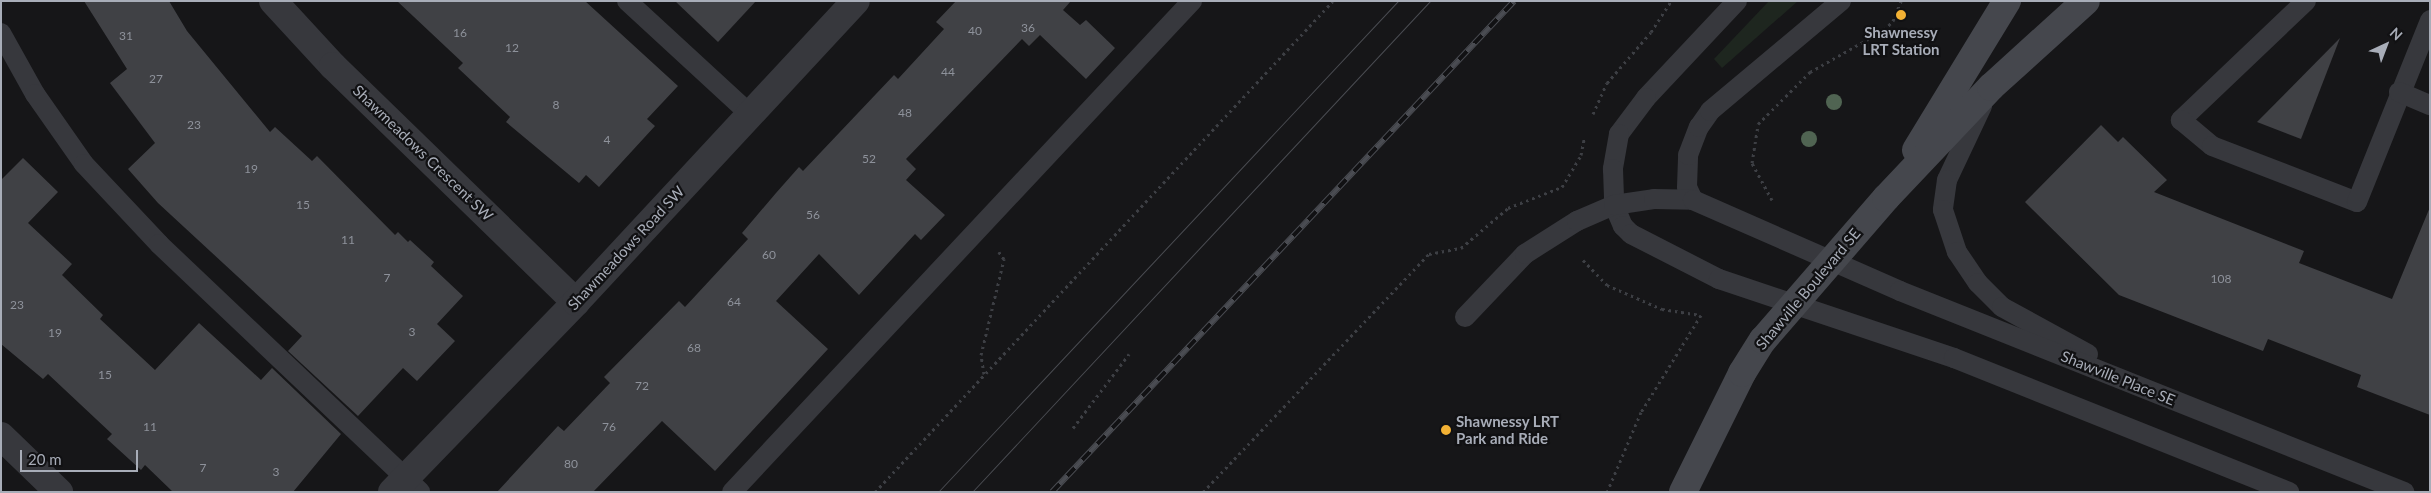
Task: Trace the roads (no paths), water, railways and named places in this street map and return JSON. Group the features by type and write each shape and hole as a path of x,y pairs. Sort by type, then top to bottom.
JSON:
{"street":[{"name":"Shawmeadows Crescent SW","path":"273,1 334,66 576,302"},
{"name":"Shawmeadows Road SW","path":"406,487 856,1"},
{"name":"Shawville Boulevard SE","path":"1886,198 2008,1"},
{"name":"Shawville Boulevard SE","path":"1683,492 1742,373 1763,340 1886,198 1991,87 2086,1"},
{"path":"1,436 53,490"}],"lane":[{"path":"627,1 750,114"},
{"path":"732,492 1192,1"},
{"path":"1737,1 1625,122 1613,169 1614,205 1622,226 1642,241 1719,279 1954,358 2289,492"},
{"path":"1465,317 1541,242 1614,205 1654,199 1693,200 1687,187 1688,155 1699,127 1710,111 1841,1"},
{"path":"2306,1 2181,120 2212,146 2357,202 2399,92 2430,20"},
{"path":"1,33 35,94 84,164 159,244 406,487"},
{"path":"1991,87 1947,180 1943,210 1957,252 1978,283 2002,307 2164,396"},
{"path":"2399,92 2430,105"},
{"name":"Shawville Place SE","path":"1693,200 1832,262 2404,492"}],"tram line":[{"path":"938,492 1398,1"},
{"path":"972,492 1430,1"}],"railway":[{"path":"1052,492 1514,1"}],"place":[{"name":"Shawnessy LRT Station","path":"1901,15"},
{"name":"Shawnessy LRT Park and Ride","path":"1446,430"}]}
